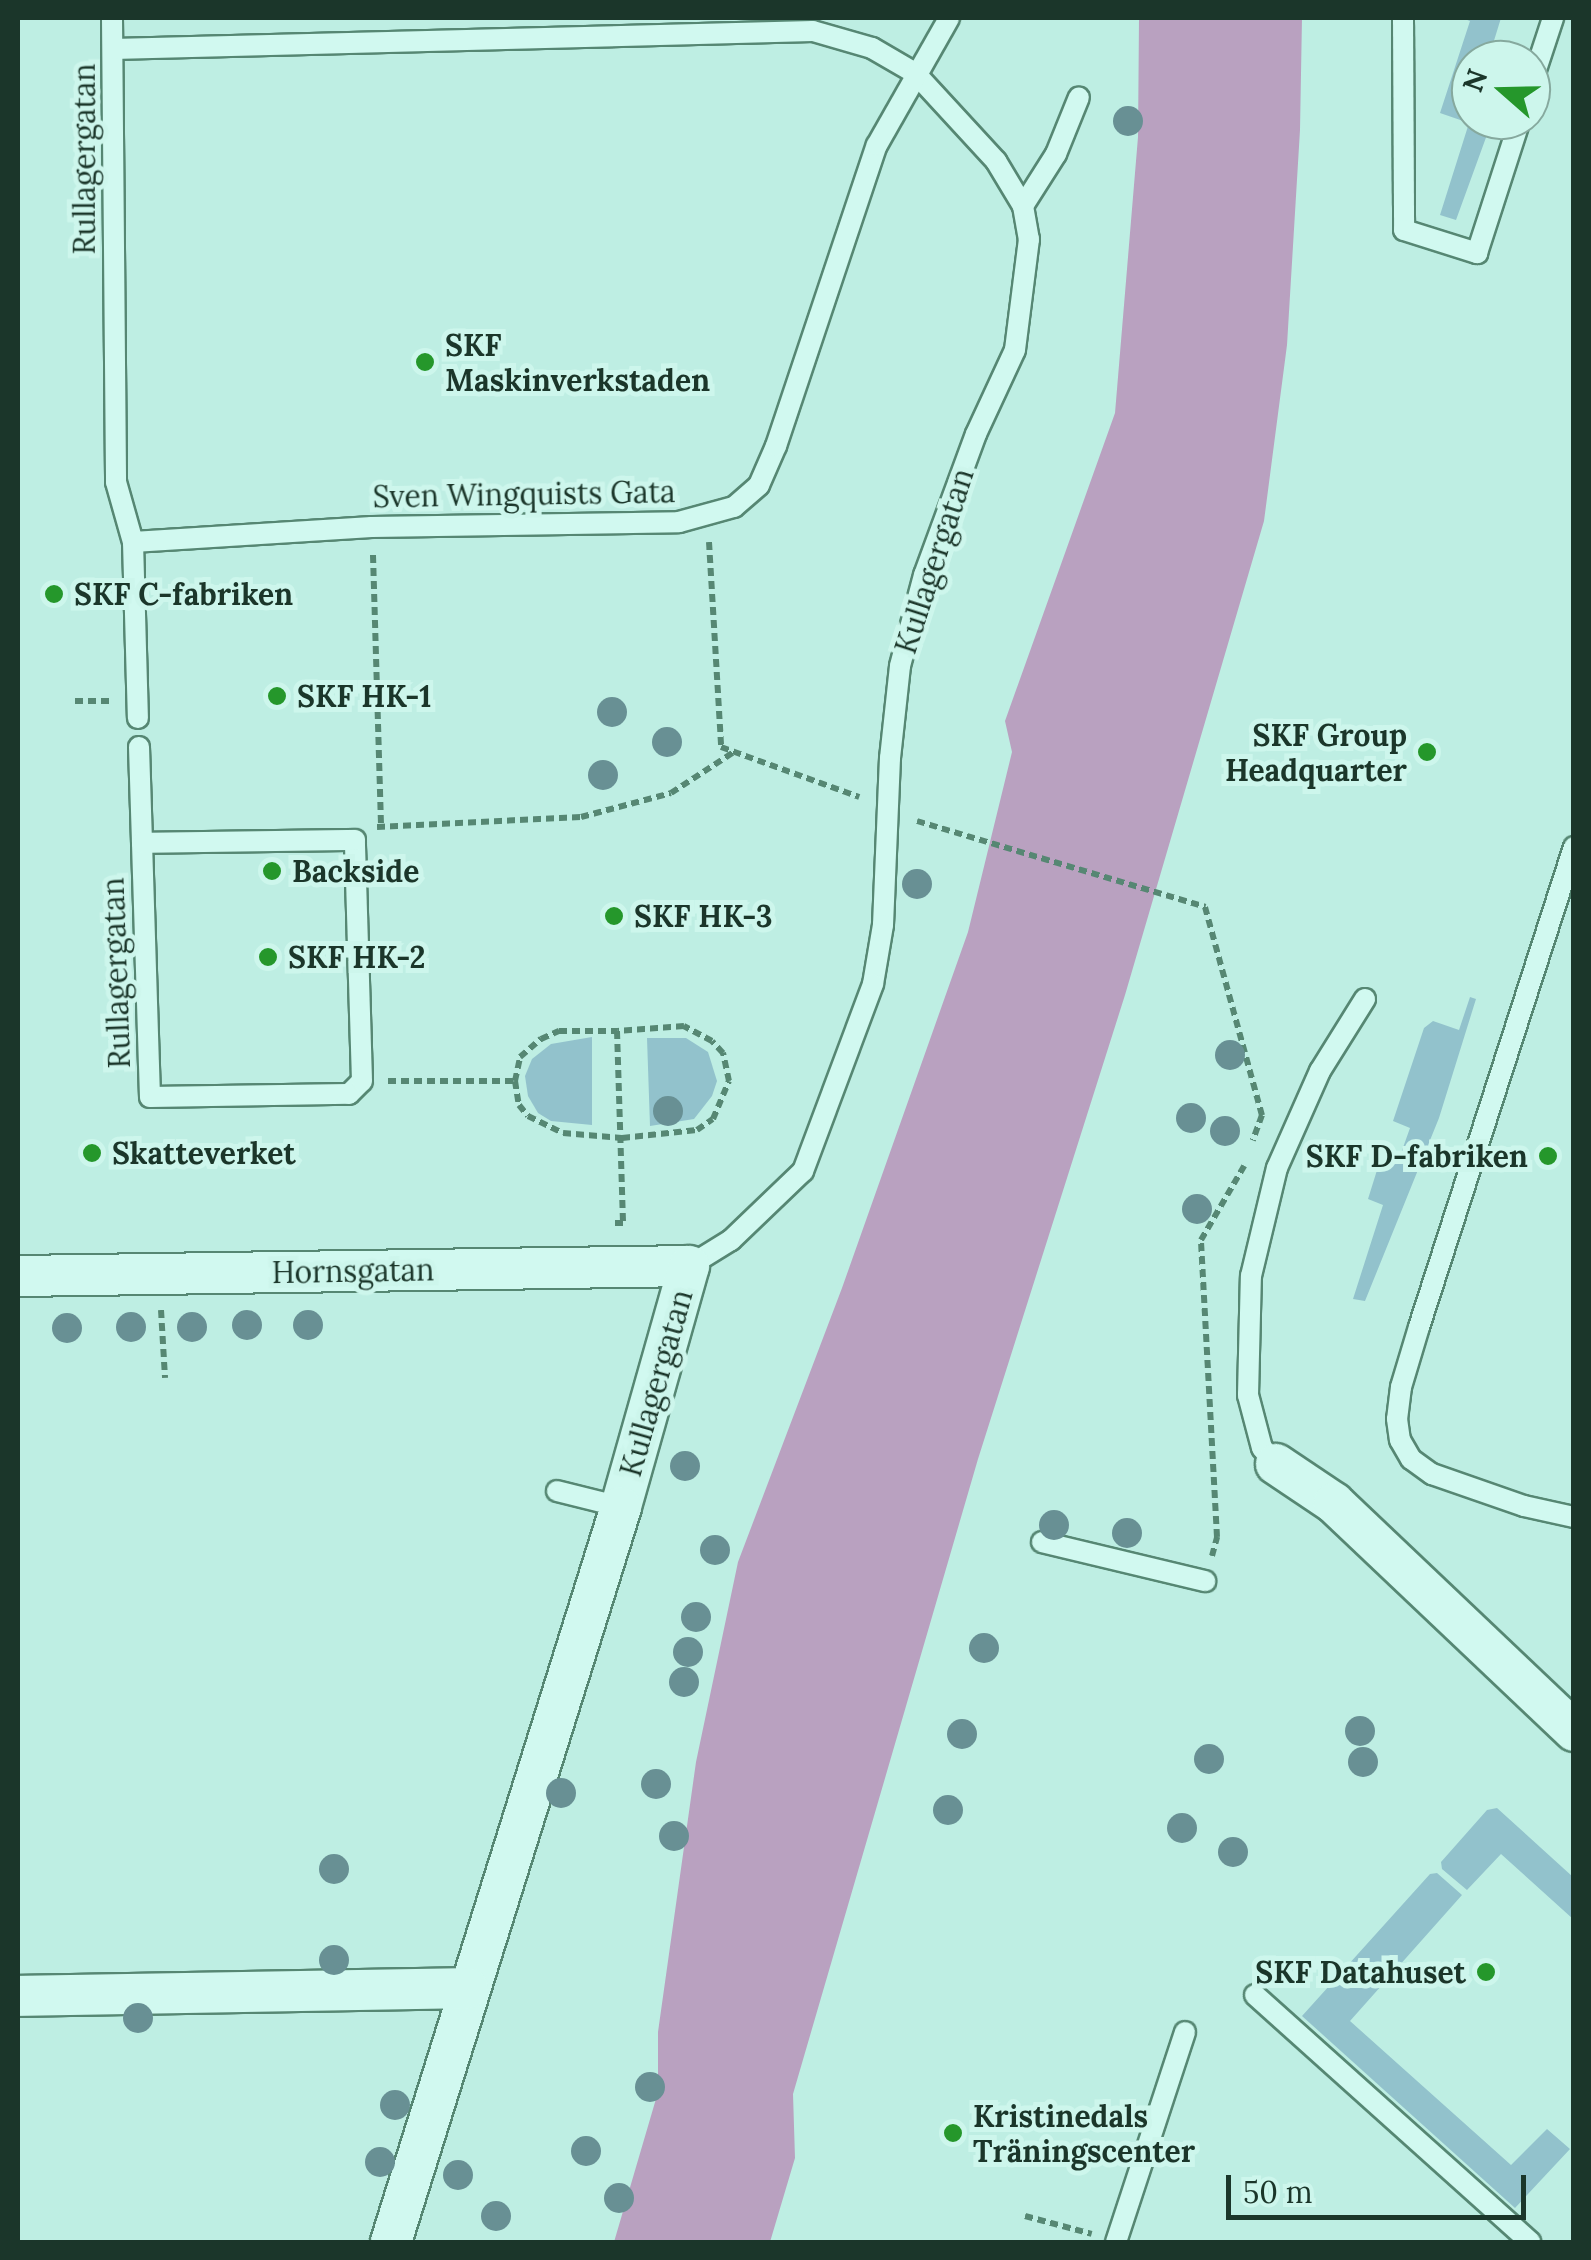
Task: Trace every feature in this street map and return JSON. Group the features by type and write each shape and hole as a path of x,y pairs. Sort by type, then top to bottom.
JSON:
{"street":[{"name":"Hornsgatan","path":"18,1276 689,1266"},
{"name":"Kullagergatan","path":"391,2242 622,1507 689,1266"},
{"path":"1276,1464 1334,1503 1574,1731"},
{"path":"18,1996 468,1988"}],"lane":[{"name":"Rullagergatan","path":"112,18 116,482 133,542 138,718"},
{"name":"Sven Wingquists Gata","path":"133,542 372,528 679,522 734,507 759,485 876,145 950,18"},
{"path":"1403,18 1404,230 1477,253 1514,140"},
{"name":"Kullagergatan","path":"113,49 813,31 872,48 915,73 996,161 1023,206 1029,239 1015,350 976,434 924,575 900,666 888,809 884,925 873,984 802,1171 730,1240 689,1266"},
{"path":"1023,206 1056,154 1079,97"},
{"name":"Rullagergatan","path":"139,747 150,1098 349,1094 362,1081"},
{"path":"142,842 354,840 362,1081"},
{"path":"1574,847 1419,1327 1401,1387 1397,1419 1400,1440 1411,1459 1432,1474 1524,1506 1574,1517"},
{"path":"1276,1464 1262,1448 1248,1395 1251,1276 1277,1168 1320,1070 1365,999"},
{"path":"557,1490 622,1507"},
{"path":"1042,1542 1205,1581"},
{"path":"1256,1995 1530,2242"},
{"path":"1116,2242 1185,2032"}],"path":[{"path":"708,516 721,747 888,809"},
{"path":"372,528 382,824"},
{"path":"354,840 382,824 581,817 671,792 734,752"},
{"path":"922,822 1205,907 1262,1115 1242,1171 1201,1240 1217,1538 1205,1581"},
{"path":"669,1026 701,1032 723,1053 729,1081 714,1120 698,1130 622,1138 587,1137 541,1126 520,1105 515,1080 520,1057 541,1039 559,1031 669,1026"},
{"path":"609,1267 609,1224 623,1224 617,1031"},
{"path":"362,1081 515,1080"},
{"path":"1026,2216 1116,2242"}],"shaded area":[{"path":"1139,18 1302,18 1300,130 1287,345 1264,521 1125,995 978,1459 793,2094 795,2158 770,2242 614,2242 658,2092 658,2032 696,1762 738,1562 842,1288 968,932 1012,752 1005,721 1115,413 1138,137"},
{"path":"1462,18 1501,18 1494,40 1464,40 1470,21"},
{"path":"1451,79 1451,117 1440,113"},
{"path":"1464,140 1485,140 1456,220 1440,215"},
{"path":"1470,997 1476,999 1439,1118 1365,1301 1353,1299 1383,1205 1368,1199 1383,1151 1400,1156 1410,1128 1393,1121 1424,1028 1433,1021 1459,1030"},
{"path":"592,1037 592,1125 551,1121 538,1113 528,1096 525,1076 532,1059 551,1044"},
{"path":"647,1038 686,1038 708,1052 717,1081 712,1096 694,1119 650,1126"},
{"path":"1497,1808 1573,1877 1573,1919 1501,1854 1467,1890 1442,1869 1441,1862 1487,1810"},
{"path":"1437,1873 1462,1895 1350,2021 1511,2165 1547,2129 1570,2149 1515,2208 1302,2016 1430,1874"}],"place":[{"name":"SKF Maskinverkstaden","path":"425,362"},
{"name":"SKF C-fabriken","path":"54,594"},
{"name":"SKF HK-1","path":"277,696"},
{"name":"SKF Group Headquarter","path":"1427,752"},
{"name":"Backside","path":"272,871"},
{"name":"SKF HK-3","path":"614,916"},
{"name":"SKF HK-2","path":"268,957"},
{"name":"Skatteverket","path":"92,1153"},
{"name":"SKF D-fabriken","path":"1548,1156"},
{"name":"SKF Datahuset","path":"1486,1972"},
{"name":"Kristinedals Träningscenter","path":"953,2133"}]}
